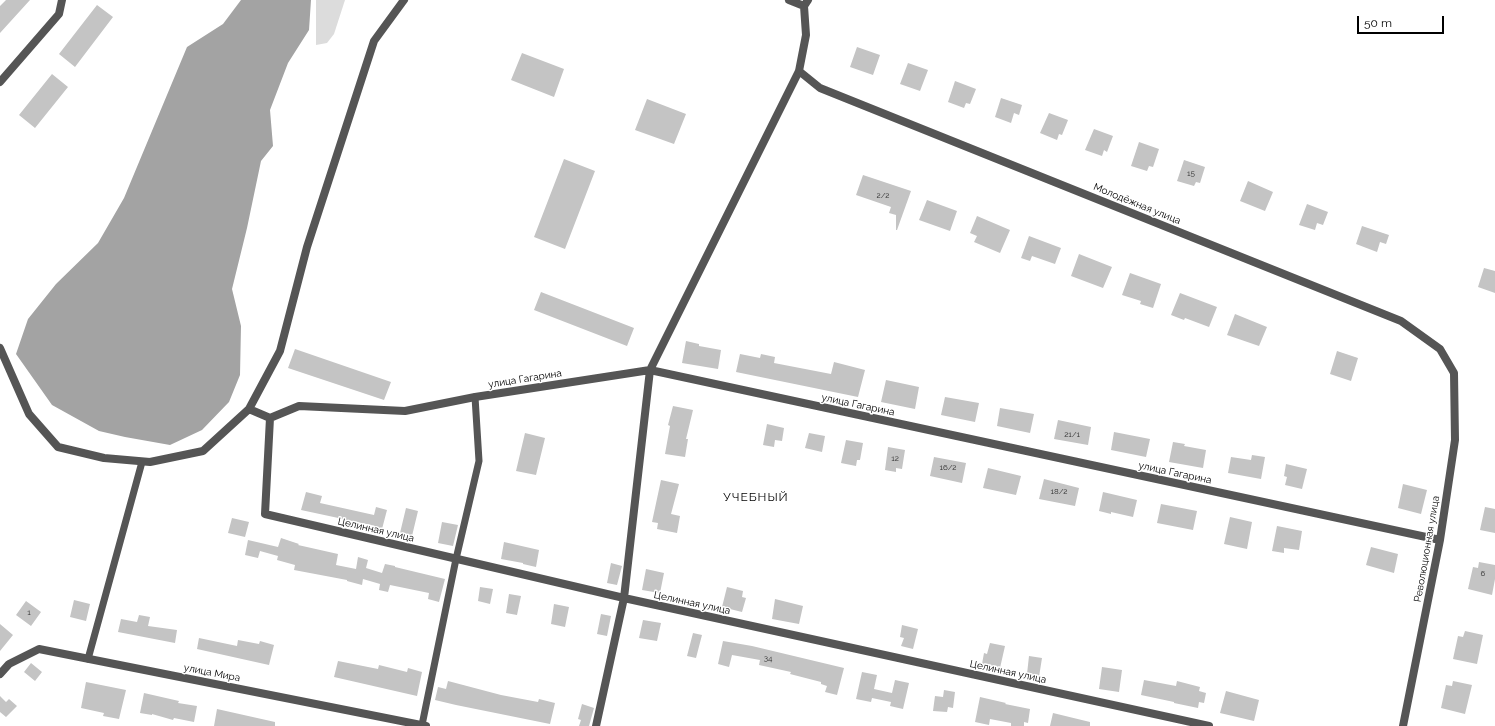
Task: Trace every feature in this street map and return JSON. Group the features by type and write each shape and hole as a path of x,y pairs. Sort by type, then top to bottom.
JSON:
{"street":[{"path":"0,82 59,14 62,0"},
{"path":"0,348 29,414 58,447 104,458 142,462 150,462 203,451 249,409 280,351 307,246 374,41 404,0"},
{"path":"596,726 624,598 650,370 799,71 806,36 806,3 789,0"},
{"name":"Молодёжная улица","path":"799,71 820,88 1401,321 1440,349 1454,373"},
{"name":"улица Гагарина","path":"270,418 299,406 405,411 475,397 650,370 1440,540"},
{"name":"Революционная улица","path":"1403,726 1440,540 1455,440 1454,373"},
{"path":"249,409 270,418"},
{"name":"Целинная улица","path":"270,418 265,514 624,598 1209,726"},
{"name":"улица Мира","path":"0,674 9,664 39,649 424,726"}],"lane":[{"path":"424,726 456,559 479,461 475,397"},
{"path":"88,659 142,462"}],"shaded area":[{"path":"241,0 311,0 309,30 288,63 270,110 273,146 261,161 232,289 241,326 240,375 229,402 202,430 170,445 99,431 52,405 16,354 28,319 56,284 98,243 124,198 187,47 223,24"},
{"path":"316,0 345,0 334,34 327,43 316,45"}],"building":[{"path":"6,0 30,0 0,33 0,6"},
{"path":"97,5 113,17 75,67 59,54"},
{"path":"857,47 880,55 873,75 850,67"},
{"path":"522,53 564,69 554,97 511,80"},
{"path":"908,63 928,70 920,91 900,84"},
{"path":"52,74 68,87 35,128 19,115"},
{"path":"955,81 976,89 970,104 966,103 964,108 948,102"},
{"path":"1001,98 1022,105 1019,115 1014,113 1011,123 995,117"},
{"path":"647,99 686,114 674,144 635,130"},
{"path":"1049,113 1068,120 1062,135 1059,134 1057,140 1040,133"},
{"path":"1094,129 1113,136 1107,152 1104,150 1102,156 1085,150"},
{"path":"1139,142 1159,149 1153,167 1149,166 1147,171 1131,166"},
{"path":"564,159 595,171 565,249 534,237"},
{"path":"1184,160 1205,167 1200,183 1196,182 1194,186 1177,181"},
{"path":"863,175 911,191 897,230 896,215 889,213 891,207 856,195"},
{"path":"1248,181 1273,192 1265,211 1240,201"},
{"path":"927,200 957,211 950,231 919,220"},
{"path":"1307,204 1328,212 1323,225 1317,223 1315,230 1299,225"},
{"path":"977,216 1010,230 1000,253 974,242 977,236 970,233"},
{"path":"1362,226 1389,235 1386,244 1380,242 1377,252 1356,244"},
{"path":"1029,236 1061,248 1055,264 1032,256 1030,261 1021,258"},
{"path":"1079,254 1112,267 1103,288 1071,276"},
{"path":"1484,268 1495,271 1495,293 1478,287"},
{"path":"1130,273 1161,284 1153,308 1140,304 1141,301 1122,295"},
{"path":"541,292 634,328 627,346 534,310"},
{"path":"1180,293 1217,307 1209,327 1185,318 1184,320 1171,315"},
{"path":"1235,314 1267,327 1259,346 1227,335"},
{"path":"686,341 699,344 699,346 721,350 718,369 682,363"},
{"path":"295,349 391,382 384,400 288,368"},
{"path":"1337,351 1358,358 1351,381 1330,374"},
{"path":"740,354 760,358 761,354 775,357 774,363 831,374 834,362 865,370 858,397 736,372"},
{"path":"886,380 919,387 915,409 881,402"},
{"path":"945,397 979,403 975,422 941,415"},
{"path":"673,406 693,410 686,439 688,439 685,457 665,454 670,426 668,425"},
{"path":"1000,408 1034,414 1030,433 997,426"},
{"path":"1058,420 1091,427 1088,445 1054,439"},
{"path":"767,424 784,428 782,441 775,440 774,447 763,445"},
{"path":"1114,432 1150,439 1146,457 1111,450"},
{"path":"525,433 545,438 536,475 516,471"},
{"path":"809,433 825,436 822,452 805,448"},
{"path":"846,440 863,443 860,460 857,460 856,466 841,463"},
{"path":"1173,442 1185,444 1184,446 1206,450 1203,468 1169,462"},
{"path":"888,447 905,450 902,469 896,468 896,472 885,470"},
{"path":"1252,455 1265,457 1261,479 1228,473 1231,457 1251,460"},
{"path":"934,457 966,463 962,483 930,476"},
{"path":"1286,464 1307,469 1302,489 1285,485 1287,477 1284,476"},
{"path":"988,468 1021,476 1016,495 983,488"},
{"path":"1044,479 1079,488 1075,506 1039,499"},
{"path":"661,480 679,484 671,514 680,516 677,533 657,529 658,523 652,522"},
{"path":"1403,484 1427,490 1421,514 1398,508"},
{"path":"306,492 322,496 320,503 374,515 376,507 387,510 382,529 371,525 301,510"},
{"path":"1103,492 1137,500 1133,517 1099,511"},
{"path":"1161,504 1197,511 1193,530 1157,523"},
{"path":"1485,507 1495,509 1495,533 1480,530"},
{"path":"406,508 418,511 412,536 400,533"},
{"path":"1230,517 1252,522 1247,549 1224,544"},
{"path":"232,518 249,522 245,537 228,533"},
{"path":"442,522 458,525 453,546 438,543"},
{"path":"1277,526 1302,531 1299,550 1284,548 1284,553 1272,551"},
{"path":"281,538 299,544 298,545 338,554 336,565 356,569 358,557 368,560 366,568 382,573 385,564 445,579 439,602 428,599 429,593 390,585 388,592 379,590 380,584 363,579 362,585 347,580 294,570 295,565 277,560 278,556 260,551 258,558 245,555 248,540 278,547"},
{"path":"504,542 539,550 536,567 501,559"},
{"path":"1371,547 1398,554 1394,573 1366,565"},
{"path":"1479,562 1495,565 1495,579 1492,595 1468,589 1473,567 1478,568"},
{"path":"611,563 622,566 617,585 607,583"},
{"path":"646,569 664,573 660,593 642,590"},
{"path":"480,587 493,589 490,604 478,601"},
{"path":"727,587 743,591 742,597 746,598 742,612 722,607"},
{"path":"509,594 521,596 517,615 506,613"},
{"path":"775,599 803,606 799,624 772,619"},
{"path":"74,600 90,604 86,621 70,617"},
{"path":"26,601 41,612 31,626 16,615"},
{"path":"554,604 569,607 565,627 551,624"},
{"path":"601,614 611,616 607,636 597,634"},
{"path":"139,615 150,617 148,626 177,630 175,643 118,632 121,619 137,622"},
{"path":"643,620 661,623 657,641 639,638"},
{"path":"0,624 13,635 0,651"},
{"path":"902,625 918,629 913,649 901,646 904,638 900,637"},
{"path":"1465,631 1483,635 1477,664 1453,659 1458,636 1463,637"},
{"path":"693,633 702,635 696,658 687,656"},
{"path":"199,638 237,646 238,640 259,644 260,641 274,645 269,665 197,649"},
{"path":"723,641 752,646 844,668 837,695 825,692 827,686 821,684 821,682 790,674 791,672 759,665 760,660 732,655 729,667 718,664"},
{"path":"990,643 1005,646 1000,668 982,664 984,653 987,654"},
{"path":"1029,656 1042,658 1039,677 1027,674"},
{"path":"338,661 378,669 379,665 407,672 408,668 422,672 417,696 334,677"},
{"path":"31,663 42,672 35,681 24,672"},
{"path":"1102,667 1122,670 1119,692 1099,689"},
{"path":"862,672 877,675 874,689 892,693 895,680 909,683 903,709 890,706 891,702 872,698 871,702 856,699"},
{"path":"1144,680 1176,686 1177,681 1200,687 1199,691 1206,693 1204,703 1199,702 1198,708 1141,695"},
{"path":"448,681 501,695 538,702 539,699 555,703 550,724 435,700 438,687 446,689"},
{"path":"1453,681 1472,685 1465,714 1441,708 1446,685 1452,686"},
{"path":"86,682 126,690 119,719 103,716 104,713 81,708"},
{"path":"944,690 955,692 953,708 948,707 947,712 933,711 935,696 943,697"},
{"path":"1226,691 1259,700 1254,721 1220,713"},
{"path":"144,693 179,701 178,703 197,706 194,722 174,718 173,720 152,714 140,713"},
{"path":"0,696 6,702 9,699 17,706 6,717 0,712"},
{"path":"980,697 1030,709 1028,723 1024,722 1024,726 1011,726 1011,723 990,719 989,725 975,722"},
{"path":"582,704 594,708 589,726 579,726 581,720 578,719"},
{"path":"217,709 275,722 275,726 214,726"},
{"path":"1053,713 1090,722 1090,726 1050,726"}],"district":[{"name":"УЧЕБНЫЙ","path":"756,497"}]}
